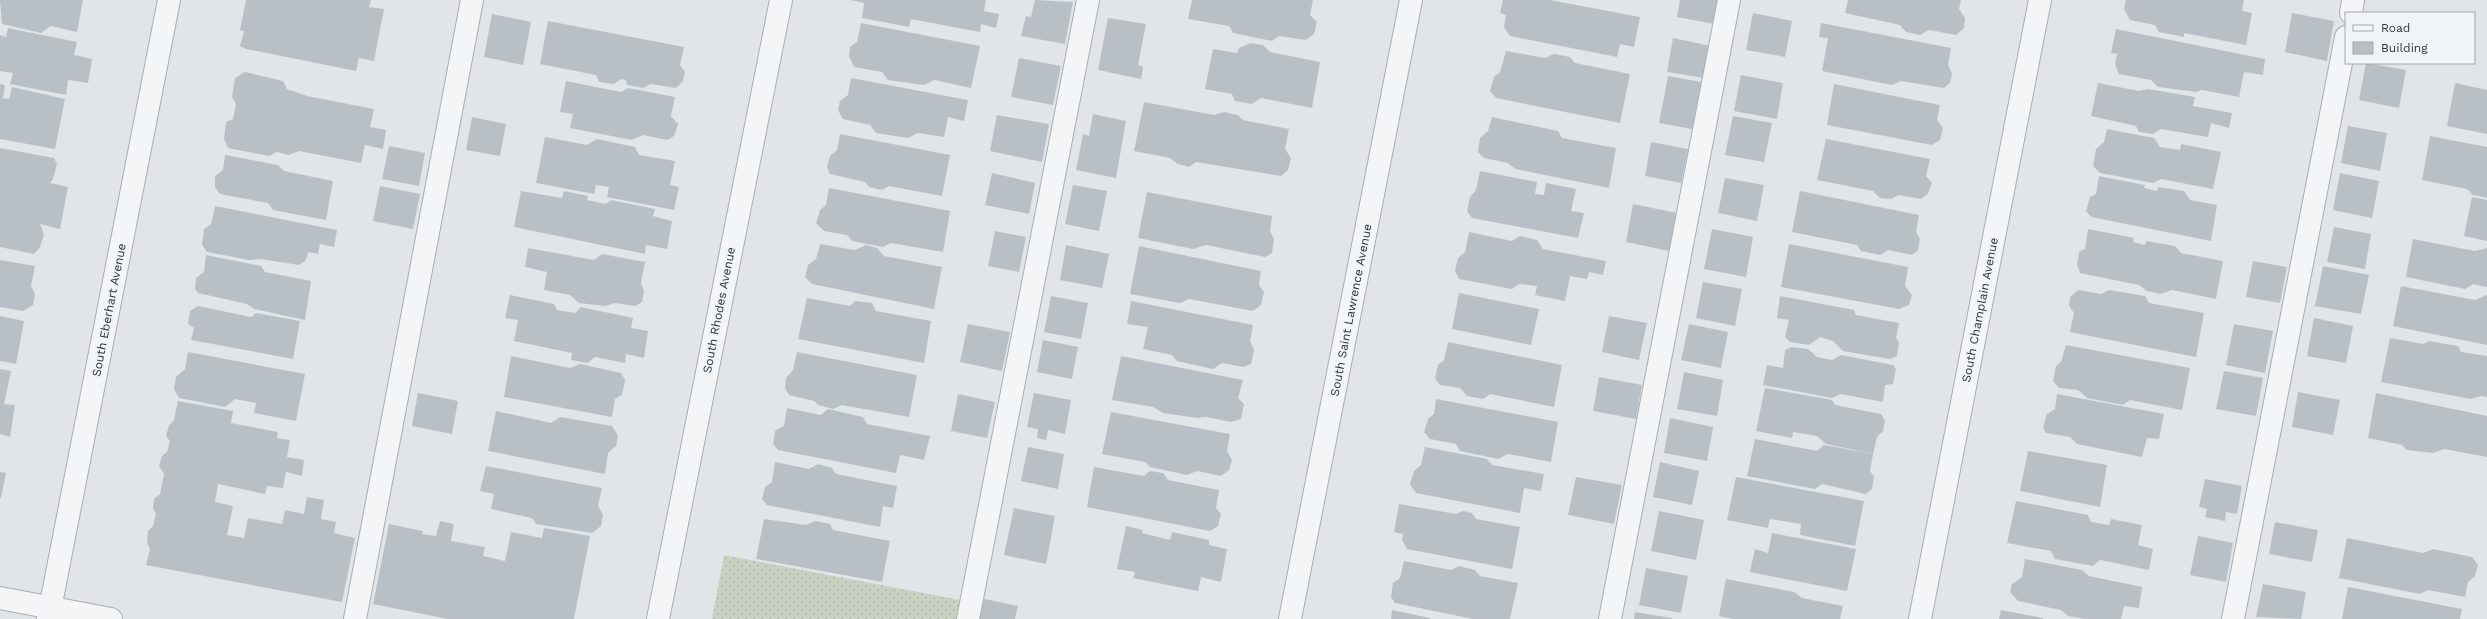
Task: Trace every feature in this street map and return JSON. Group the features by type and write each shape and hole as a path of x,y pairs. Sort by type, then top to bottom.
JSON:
{"street":[{"name":"South Eberhart Avenue","path":"49,613 169,0"},
{"path":"355,619 472,0"},
{"name":"South Rhodes Avenue","path":"658,619 781,0"},
{"path":"968,619 1088,0"},
{"name":"South Saint Lawrence Avenue","path":"1290,619 1411,0"},
{"path":"1610,619 1729,0"},
{"name":"South Champlain Avenue","path":"1920,619 2040,0"},
{"path":"2351,12 2353,0"},
{"path":"2233,619 2345,42"},
{"path":"0,598 49,613 111,619"}],"shaded area":[{"path":"724,555 960,600 956,619 712,619"}],"building":[{"path":"0,0 83,0 77,32 51,26 41,33 2,24"},
{"path":"246,0 371,0 369,7 384,9 374,61 359,58 356,71 246,49 240,46 244,31 240,30"},
{"path":"850,0 986,0 984,11 999,14 996,28 981,24 980,32 911,19 909,27 862,18 864,3"},
{"path":"1035,0 1073,2 1065,44 1021,36 1026,16 1031,17"},
{"path":"1192,0 1313,0 1310,15 1317,22 1314,34 1306,40 1279,36 1272,41 1233,33 1229,26 1188,19"},
{"path":"1503,0 1550,0 1640,17 1634,47 1620,44 1617,57 1510,36 1504,27 1506,15 1500,13"},
{"path":"1680,0 1718,0 1714,24 1677,17"},
{"path":"1848,0 1961,0 1959,9 1965,18 1964,28 1956,35 1929,30 1920,35 1906,32 1900,25 1845,13"},
{"path":"2126,0 2244,0 2242,11 2252,13 2246,45 2184,33 2184,37 2159,32 2155,25 2130,20 2124,9"},
{"path":"1753,13 1792,21 1785,57 1746,50"},
{"path":"2292,13 2334,21 2327,61 2285,52"},
{"path":"492,14 531,22 523,65 484,57"},
{"path":"1108,18 1146,24 1138,65 1143,67 1141,79 1098,70"},
{"path":"548,21 684,47 680,65 685,72 683,81 676,88 651,84 643,88 627,85 626,80 621,79 614,84 599,82 596,75 540,64"},
{"path":"861,23 980,46 971,88 934,80 924,85 888,80 882,72 854,67 849,56 850,47 857,42"},
{"path":"1821,23 1951,48 1948,65 1952,74 1950,83 1944,88 1901,81 1892,85 1822,71 1828,38 1819,37"},
{"path":"8,28 77,42 74,55 92,59 88,83 68,80 66,95 10,84 13,73 0,71 0,35 6,37"},
{"path":"2116,29 2265,59 2263,75 2244,72 2239,97 2202,90 2196,92 2158,87 2151,80 2119,74 2115,64 2117,54 2111,53"},
{"path":"1673,38 1711,46 1704,78 1667,72"},
{"path":"1250,43 1263,45 1270,52 1320,62 1312,108 1261,98 1252,104 1235,101 1232,94 1205,89 1213,49 1237,53 1239,48"},
{"path":"1506,51 1545,58 1554,54 1570,57 1575,63 1630,74 1620,123 1496,98 1490,91 1494,77 1500,72"},
{"path":"1019,58 1061,66 1053,105 1011,97"},
{"path":"2366,64 2406,70 2399,108 2359,100"},
{"path":"245,72 283,81 287,89 307,96 374,109 370,127 386,130 383,149 365,145 361,163 299,151 289,155 277,152 269,156 228,148 224,139 226,122 233,119 236,104 232,97 235,78"},
{"path":"1741,75 1783,83 1777,119 1734,111"},
{"path":"1668,76 1701,82 1692,129 1659,123"},
{"path":"851,78 968,100 964,121 948,117 944,137 918,133 908,138 876,133 870,125 843,119 838,110 840,101 848,95"},
{"path":"566,81 621,92 628,88 675,97 671,116 678,124 674,136 667,140 643,135 632,140 570,128 573,114 560,112"},
{"path":"2098,83 2139,91 2148,89 2195,97 2193,106 2232,113 2229,128 2211,123 2208,137 2161,129 2153,134 2139,132 2136,126 2091,116"},
{"path":"2455,83 2487,90 2487,134 2447,126"},
{"path":"0,84 5,85 3,98 9,99 12,87 65,99 55,149 0,139"},
{"path":"1834,84 1940,105 1937,120 1943,128 1940,140 1932,145 1827,125"},
{"path":"1144,102 1214,115 1224,112 1238,115 1243,120 1289,129 1285,149 1291,158 1288,170 1281,176 1196,162 1189,167 1178,164 1170,158 1134,151"},
{"path":"1093,114 1126,121 1116,178 1076,170 1083,134 1089,136"},
{"path":"997,115 1049,124 1042,162 990,151"},
{"path":"1733,116 1772,123 1764,162 1725,155"},
{"path":"472,117 506,124 500,156 466,150"},
{"path":"1492,117 1558,131 1562,138 1616,148 1609,188 1515,169 1508,163 1484,158 1478,152 1480,138 1488,131"},
{"path":"2348,126 2387,133 2380,171 2341,163"},
{"path":"2107,129 2154,138 2160,147 2180,150 2181,144 2221,152 2213,189 2161,179 2153,183 2100,173 2093,166 2096,149 2104,142"},
{"path":"840,134 950,155 942,196 889,186 882,190 869,187 865,182 830,174 827,167 830,156 837,150"},
{"path":"2430,136 2487,147 2487,198 2473,195 2467,189 2422,180"},
{"path":"545,137 587,145 597,139 635,147 639,155 675,161 670,185 679,187 674,210 607,197 609,187 596,185 594,194 536,183"},
{"path":"1826,139 1930,159 1926,176 1932,183 1928,194 1921,199 1898,195 1891,199 1880,198 1873,191 1817,180"},
{"path":"1651,142 1688,149 1681,183 1645,176"},
{"path":"389,146 425,153 419,186 382,179"},
{"path":"0,148 54,158 57,164 53,179 50,183 68,187 60,229 40,224 44,235 40,247 34,254 0,247"},
{"path":"225,155 278,165 284,171 333,181 326,220 273,210 268,203 220,194 215,187 215,176 223,170"},
{"path":"1480,171 1537,182 1535,194 1544,195 1546,183 1576,189 1571,211 1584,213 1578,238 1472,218 1467,211 1470,197 1476,190"},
{"path":"992,173 1035,183 1029,214 985,205"},
{"path":"2340,173 2379,181 2372,218 2333,210"},
{"path":"2099,176 2145,185 2144,188 2157,191 2158,187 2184,191 2190,200 2217,205 2211,241 2091,217 2086,211 2090,197 2096,194"},
{"path":"1725,178 1764,185 1757,221 1718,213"},
{"path":"1073,185 1107,191 1099,231 1065,224"},
{"path":"380,186 420,194 413,229 373,221"},
{"path":"829,188 950,211 943,252 891,243 883,247 852,241 847,235 824,231 816,223 820,210 826,205"},
{"path":"521,191 562,198 564,191 588,196 587,200 606,204 611,200 655,209 653,216 672,221 667,249 646,245 645,254 514,227"},
{"path":"1800,191 1919,215 1916,232 1920,239 1918,250 1912,255 1888,250 1880,255 1861,251 1857,245 1792,232"},
{"path":"1147,192 1272,216 1270,231 1274,239 1272,253 1265,257 1206,245 1193,249 1138,238"},
{"path":"2472,197 2487,200 2487,241 2464,236"},
{"path":"1633,204 1677,213 1669,251 1626,242"},
{"path":"215,206 337,230 334,247 320,244 318,254 308,252 306,260 299,265 260,259 249,260 207,252 202,245 204,229 211,224"},
{"path":"2334,227 2371,234 2365,269 2327,262"},
{"path":"1712,229 1753,237 1746,277 1704,269"},
{"path":"2088,229 2134,238 2133,242 2145,245 2146,241 2175,246 2181,253 2223,261 2216,299 2172,290 2161,294 2147,291 2139,285 2080,273 2077,264 2079,252 2085,249"},
{"path":"995,231 1026,237 1019,272 988,266"},
{"path":"1469,232 1512,241 1520,236 1537,240 1543,249 1606,261 1603,275 1589,272 1587,279 1570,276 1565,301 1535,295 1537,286 1519,284 1512,289 1459,279 1455,271 1458,258 1465,252"},
{"path":"2413,239 2475,251 2487,248 2487,287 2473,284 2465,289 2406,277"},
{"path":"820,244 855,250 866,245 877,248 884,256 942,267 934,309 812,284 805,277 808,265 816,259"},
{"path":"1789,244 1908,267 1905,286 1912,295 1909,305 1899,309 1781,287"},
{"path":"1066,245 1109,254 1102,288 1060,280"},
{"path":"1139,246 1261,271 1259,285 1264,292 1261,305 1253,311 1189,299 1180,303 1130,294"},
{"path":"528,248 594,260 602,254 645,262 641,283 644,291 642,302 635,306 615,303 605,306 579,303 570,295 544,290 547,272 525,267"},
{"path":"206,255 261,266 265,272 311,281 305,320 254,309 247,304 198,293 195,289 196,278 204,272"},
{"path":"0,260 35,266 31,286 35,294 33,305 23,311 0,307"},
{"path":"2253,261 2287,267 2280,303 2246,297"},
{"path":"2323,266 2369,275 2361,314 2315,306"},
{"path":"1703,282 1742,289 1735,326 1696,318"},
{"path":"2401,286 2475,300 2487,295 2487,345 2393,326"},
{"path":"2078,290 2101,294 2109,290 2145,296 2149,303 2204,313 2196,357 2070,332 2074,313 2069,306 2070,297"},
{"path":"1459,293 1539,309 1531,345 1452,329"},
{"path":"510,295 554,304 557,310 575,313 581,307 633,318 631,328 648,331 644,358 626,354 625,363 595,357 588,363 571,360 572,353 514,341 518,320 505,318"},
{"path":"1051,296 1088,303 1081,339 1044,332"},
{"path":"1780,296 1854,310 1856,315 1899,323 1896,338 1899,342 1897,356 1890,359 1843,351 1833,341 1820,337 1809,345 1790,342 1785,337 1789,320 1777,318"},
{"path":"807,298 850,306 855,301 872,303 876,311 931,321 924,363 798,339"},
{"path":"1131,301 1253,325 1250,341 1254,350 1251,364 1243,367 1222,363 1213,369 1177,361 1172,355 1143,349 1148,327 1127,324"},
{"path":"198,306 251,317 256,313 300,321 293,359 191,340 194,328 188,324 190,311"},
{"path":"0,316 24,321 16,364 0,361"},
{"path":"1609,316 1647,323 1639,360 1602,352"},
{"path":"2314,318 2353,326 2346,363 2307,356"},
{"path":"968,324 1010,332 1002,371 960,362"},
{"path":"1689,324 1728,332 1721,368 1681,360"},
{"path":"2234,324 2273,331 2265,373 2226,365"},
{"path":"2390,338 2423,344 2429,341 2458,346 2461,352 2487,356 2487,397 2481,396 2471,399 2381,382"},
{"path":"1043,340 1078,347 1072,379 1037,372"},
{"path":"1448,342 1562,365 1554,407 1490,394 1483,399 1467,396 1460,388 1440,385 1435,378 1438,365 1444,360"},
{"path":"2066,345 2190,368 2182,410 2130,400 2123,405 2087,398 2078,390 2059,388 2053,381 2056,366 2061,362"},
{"path":"1791,347 1808,349 1817,357 1832,360 1841,355 1893,365 1896,369 1893,384 1885,385 1883,402 1841,394 1832,398 1763,385 1767,365 1783,368 1785,350"},
{"path":"188,352 305,374 296,421 254,413 256,403 235,399 225,407 179,398 174,389 176,377 185,369"},
{"path":"797,352 917,375 909,417 842,405 833,409 818,405 814,401 789,395 785,388 786,378 793,370"},
{"path":"511,356 570,368 580,364 621,373 625,380 622,395 615,399 612,417 504,397"},
{"path":"1121,356 1243,380 1238,398 1244,404 1241,419 1231,422 1206,417 1197,418 1163,413 1153,407 1112,400"},
{"path":"0,369 11,371 4,404 15,405 10,437 0,434"},
{"path":"2224,371 2263,378 2256,416 2216,409"},
{"path":"1684,372 1723,380 1717,416 1677,409"},
{"path":"1599,377 1642,385 1636,419 1593,411"},
{"path":"1765,388 1832,400 1835,405 1881,414 1885,421 1883,431 1877,437 1873,454 1826,444 1817,436 1793,432 1792,438 1756,431"},
{"path":"2298,392 2340,400 2333,435 2292,427"},
{"path":"418,393 458,401 452,434 412,426"},
{"path":"1034,393 1071,400 1065,434 1048,430 1046,440 1037,438 1038,429 1027,427"},
{"path":"2376,393 2487,416 2487,457 2444,449 2433,453 2407,450 2402,445 2368,438"},
{"path":"958,394 995,402 987,438 951,431"},
{"path":"2057,394 2164,414 2159,439 2147,438 2142,457 2077,444 2070,437 2046,433 2043,427 2047,414 2055,409"},
{"path":"1436,399 1558,422 1551,462 1508,454 1498,459 1460,451 1456,444 1430,439 1424,432 1428,419 1434,414"},
{"path":"178,401 233,411 231,423 278,432 277,438 290,440 287,457 304,460 302,476 286,472 283,488 267,486 265,494 218,484 215,502 233,506 227,535 244,538 248,518 282,524 285,510 304,514 307,497 324,500 321,519 336,522 334,533 355,538 342,602 146,565 150,549 147,543 148,531 153,526 156,514 153,508 154,499 160,494 164,474 159,466 162,456 167,452 170,441 166,436 169,425 174,420"},
{"path":"787,408 821,415 828,409 863,417 867,424 930,436 924,460 900,455 896,473 778,450 773,444 775,431 784,426"},
{"path":"496,411 551,423 560,417 612,426 618,436 616,446 608,453 605,474 488,451"},
{"path":"1111,412 1230,434 1227,451 1232,460 1229,470 1221,476 1197,471 1187,475 1150,467 1145,462 1102,454"},
{"path":"1670,418 1713,427 1707,461 1664,453"},
{"path":"1755,439 1817,451 1824,445 1873,454 1870,471 1874,477 1872,489 1866,494 1822,484 1815,489 1747,476"},
{"path":"1028,447 1064,454 1058,489 1021,481"},
{"path":"1425,447 1487,459 1492,465 1544,474 1541,491 1524,488 1520,513 1416,493 1410,484 1414,471 1421,465"},
{"path":"2028,451 2107,465 2100,507 2020,491"},
{"path":"775,462 809,469 818,464 832,468 836,474 897,486 893,508 883,506 880,527 767,505 762,499 765,487 772,482"},
{"path":"1660,462 1699,471 1692,505 1653,497"},
{"path":"486,466 602,488 598,506 603,515 601,526 592,533 536,524 532,518 491,509 494,494 480,491"},
{"path":"1094,467 1144,476 1150,471 1163,473 1168,480 1219,490 1216,508 1221,514 1218,526 1210,531 1087,507"},
{"path":"0,472 6,473 1,498 0,498"},
{"path":"1576,477 1622,485 1614,524 1568,515"},
{"path":"1736,477 1864,501 1855,546 1800,535 1801,524 1770,519 1768,528 1727,520"},
{"path":"2205,479 2242,486 2237,514 2226,512 2225,521 2205,517 2207,509 2199,507"},
{"path":"2016,501 2088,515 2091,522 2109,525 2111,519 2142,525 2138,545 2153,549 2149,570 2100,560 2093,566 2055,559 2051,551 2007,543"},
{"path":"1399,504 1456,514 1463,511 1472,513 1476,519 1520,527 1512,569 1407,549 1402,540 1403,534 1394,532"},
{"path":"1014,508 1055,516 1046,564 1004,555"},
{"path":"1659,511 1704,520 1696,560 1651,551"},
{"path":"764,519 806,525 816,521 830,524 833,530 890,541 882,582 756,559"},
{"path":"440,521 454,524 451,541 485,547 483,556 505,561 511,532 542,538 544,528 590,536 574,619 448,619 373,604 389,524 423,531 422,534 436,536"},
{"path":"2275,522 2318,530 2312,562 2269,554"},
{"path":"1126,526 1143,530 1142,533 1170,540 1172,532 1209,540 1209,545 1227,549 1221,582 1201,577 1198,591 1133,578 1135,572 1117,569"},
{"path":"1772,533 1856,549 1847,591 1750,572 1755,549 1768,553"},
{"path":"2198,536 2233,543 2226,582 2190,575"},
{"path":"2347,538 2423,553 2433,549 2472,557 2478,565 2475,576 2468,582 2465,597 2428,590 2420,594 2339,578"},
{"path":"2025,559 2082,570 2089,576 2142,587 2139,608 2124,606 2121,619 2085,619 2068,616 2061,610 2018,601 2010,592 2012,584 2022,577"},
{"path":"1404,561 1451,570 1459,566 1475,570 1480,576 1518,583 1510,619 1473,619 1395,603 1391,597 1393,583 1400,578"},
{"path":"1646,568 1688,576 1681,613 1639,605"},
{"path":"1726,579 1794,592 1802,598 1843,606 1840,619 1733,619 1719,616"},
{"path":"2263,584 2306,592 2301,619 2256,617"},
{"path":"2348,587 2462,609 2460,619 2342,619"},
{"path":"980,598 1018,606 1015,619 976,619"},
{"path":"1392,610 1430,618 1430,619 1391,619"},
{"path":"2001,610 2043,618 2043,619 1999,619"},
{"path":"1635,612 1672,618 1672,619 1634,619"}]}
